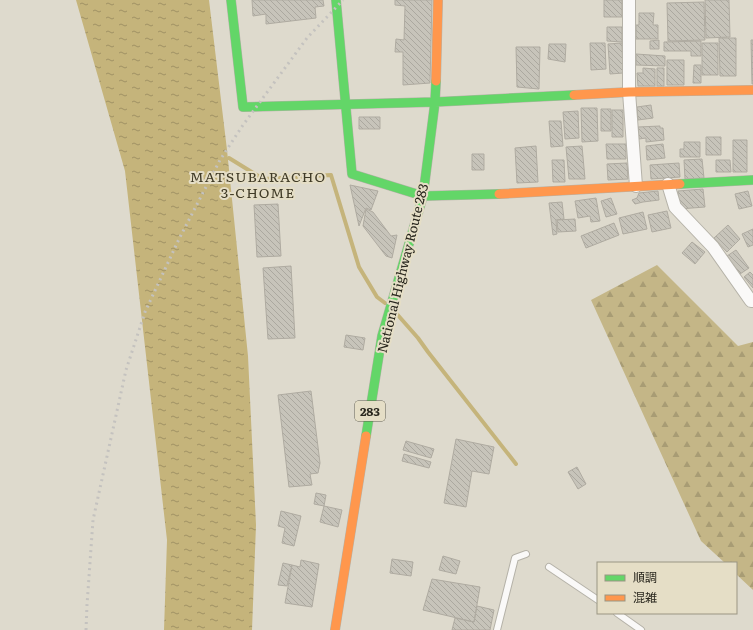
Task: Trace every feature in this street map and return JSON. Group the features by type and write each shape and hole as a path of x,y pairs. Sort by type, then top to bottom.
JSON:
{"main road":[{"path":"231,0 243,107 435,102 629,92 753,90"},
{"path":"336,0 352,174 423,196 522,194 753,180"},
{"name":"National Highway Route 283","path":"335,630 382,336 423,196 435,102 438,0"}],"street":[{"path":"629,0 629,92 636,186"},
{"path":"668,184 675,207 713,247 753,301"}],"lane":[{"path":"497,630 516,558 526,554"},
{"path":"549,567 597,599"},
{"path":"618,614 642,630"}],"green space":[{"path":"657,265 738,346 753,342 753,590 737,575 737,562 724,562 701,541 591,300"}],"water":[{"path":"76,0 209,0 227,150 248,356 256,525 252,630 164,630 167,540 125,171"}],"building":[{"path":"252,0 323,0 324,6 315,7 316,18 266,24 266,14 253,16"},
{"path":"395,0 432,0 430,83 403,85 403,52 395,52 396,39 404,40 405,6 395,5"},
{"path":"604,0 622,0 622,17 604,17"},
{"path":"705,0 729,0 730,37 706,38"},
{"path":"704,2 705,40 668,41 667,3"},
{"path":"639,13 654,13 653,25 658,25 658,39 636,39 636,25 639,25"},
{"path":"607,27 622,27 622,42 607,41"},
{"path":"719,38 736,38 736,76 720,76"},
{"path":"659,40 659,49 650,49 650,41"},
{"path":"751,40 753,40 753,84 752,84"},
{"path":"701,41 701,56 691,56 691,51 664,51 664,42"},
{"path":"590,43 605,43 606,69 591,70"},
{"path":"622,43 623,73 610,74 608,44"},
{"path":"702,43 718,43 718,75 702,75"},
{"path":"549,44 566,44 565,62 548,59"},
{"path":"516,47 540,47 539,89 517,87"},
{"path":"636,54 665,56 665,66 636,65"},
{"path":"667,60 684,60 684,85 667,85"},
{"path":"694,65 701,65 701,83 693,83"},
{"path":"643,68 655,69 655,86 638,86 637,73 643,73"},
{"path":"657,68 664,68 664,86 657,86"},
{"path":"651,105 653,118 638,120 637,107"},
{"path":"581,108 597,108 598,141 582,142"},
{"path":"601,109 611,109 611,131 601,131"},
{"path":"612,110 623,110 623,137 612,137"},
{"path":"578,111 579,138 565,139 563,112"},
{"path":"359,117 380,117 380,129 359,129"},
{"path":"549,121 561,121 563,146 551,147"},
{"path":"660,126 660,128 663,128 664,140 646,142 646,138 639,139 638,127"},
{"path":"706,137 721,137 721,155 706,155"},
{"path":"733,140 747,140 747,172 733,172"},
{"path":"684,142 700,142 700,157 680,157 680,149 684,149"},
{"path":"606,144 626,144 626,159 607,159"},
{"path":"663,144 665,158 647,160 646,146"},
{"path":"536,146 538,182 517,183 515,148"},
{"path":"582,146 585,179 569,179 566,147"},
{"path":"472,154 484,154 484,170 472,170"},
{"path":"702,159 704,178 685,179 684,160"},
{"path":"552,160 564,160 565,182 553,182"},
{"path":"716,160 730,160 731,172 716,172"},
{"path":"627,163 628,179 608,180 607,164"},
{"path":"679,163 680,177 651,179 650,165"},
{"path":"350,185 378,191 371,210 366,208 359,226"},
{"path":"703,189 705,207 679,209 678,191"},
{"path":"658,191 659,200 635,204 632,200 637,198 639,193"},
{"path":"748,191 752,206 739,209 735,194"},
{"path":"596,198 600,221 591,222 590,216 578,218 575,201"},
{"path":"611,198 617,214 606,217 601,201"},
{"path":"562,202 564,219 556,220 557,234 553,235 549,203"},
{"path":"278,204 281,256 257,257 254,205"},
{"path":"366,209 373,212 391,236 397,235 392,258 386,256 363,226"},
{"path":"667,211 671,228 652,232 648,215"},
{"path":"643,212 647,229 623,234 619,218"},
{"path":"575,219 576,231 558,232 557,220"},
{"path":"614,223 619,235 586,248 581,236"},
{"path":"728,225 740,239 727,252 714,238"},
{"path":"753,229 753,245 748,247 742,234"},
{"path":"692,242 705,252 695,264 682,253"},
{"path":"736,250 749,268 740,274 727,256"},
{"path":"291,266 295,338 268,339 263,268"},
{"path":"750,272 753,275 753,288 744,277"},
{"path":"346,335 365,338 363,350 344,347"},
{"path":"311,391 320,463 318,473 310,474 312,485 289,487 278,395"},
{"path":"456,439 494,447 489,474 472,471 466,507 444,503"},
{"path":"406,441 434,449 431,458 403,450"},
{"path":"404,454 431,462 429,468 402,461"},
{"path":"577,467 586,484 578,489 568,472"},
{"path":"316,493 326,495 324,506 314,504"},
{"path":"324,506 342,510 338,527 320,522"},
{"path":"281,511 301,516 294,546 282,543 285,528 278,526"},
{"path":"443,556 460,561 456,574 439,570"},
{"path":"392,559 413,562 411,576 390,573"},
{"path":"301,560 319,564 312,607 285,603 292,565 300,567"},
{"path":"283,563 292,565 287,586 278,585"},
{"path":"432,579 480,587 474,622 423,610"},
{"path":"477,606 494,610 490,630 452,630 455,618 474,622"}],"waterway":[{"path":"229,158 263,179 331,175 359,267 377,297 385,303"},
{"path":"396,313 418,338 516,464"}],"railway":[{"path":"86,630 93,520 126,370 145,312 179,239 220,160 243,125 307,38 343,0"}],"traffic: fast":[{"path":"231,0 243,107 435,102 574,95"},
{"path":"336,0 352,174 423,196 499,194"},
{"path":"366,436 382,336 423,196 435,102 436,81"},
{"path":"680,184 753,180"}],"traffic: slow":[{"path":"436,81 438,0"},
{"path":"574,95 629,92 753,90"},
{"path":"499,194 680,184"},
{"path":"335,630 366,436"}],"district":[{"name":"MATSUBARACHO 3-CHOME","path":"258,184"}]}
